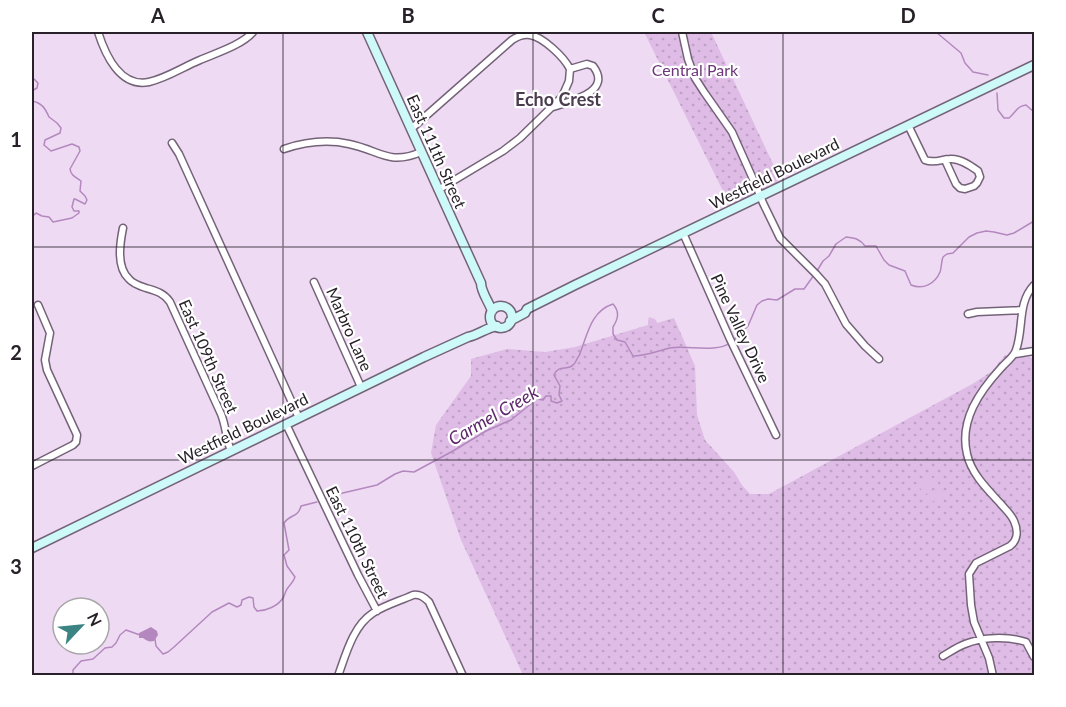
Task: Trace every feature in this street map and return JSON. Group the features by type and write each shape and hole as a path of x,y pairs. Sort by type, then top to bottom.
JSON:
{"main road":[{"name":"East 111th Street","path":"367,32 481,283 504,307"},
{"name":"Westfield Boulevard","path":"504,307 517,310 527,309 1035,65"},
{"name":"East 111th Street","path":"481,283 491,314"},
{"path":"497,307 504,307 511,314 510,321 504,327 496,326 491,321 491,314 497,307"},
{"name":"Westfield Boulevard","path":"510,321 525,313 527,309"},
{"name":"Westfield Boulevard","path":"468,337 491,314"},
{"name":"Westfield Boulevard","path":"32,548 361,387 496,326"}],"street":[{"path":"98,32 110,59 121,74 129,80 146,82 239,43 253,32"},
{"path":"682,32 695,78 732,132 780,238 825,284 846,324 879,359"},
{"path":"411,129 519,36 531,35 545,42 566,61 570,69 569,81 562,97 511,145 438,190"},
{"path":"552,107 587,94 598,83 598,72 593,66 587,64 570,69"},
{"path":"908,125 925,160 934,162 945,159 954,159 975,168 980,176 977,183 965,189 960,188 945,159"},
{"path":"284,149 307,142 324,141 347,143 386,157 406,158 421,152"},
{"path":"172,143 184,164 299,418"},
{"name":"East 109th Street","path":"123,228 120,256 126,276 134,283 165,296 170,302 221,414 231,451"},
{"name":"Pine Valley Drive","path":"683,233 776,435"},
{"name":"Marbro Lane","path":"314,282 361,387"},
{"path":"993,675 989,658 974,622 970,605 969,574 976,563 1015,542 1017,534 1010,514 983,484 967,457 968,424 976,400 984,386 1015,354 1026,294 1035,285"},
{"path":"32,466 73,445 77,435 47,370 45,360 50,333 38,305"},
{"path":"968,314 1022,310"},
{"path":"1015,354 1035,351"},
{"name":"East 110th Street","path":"286,424 377,611 413,595 424,597 429,602 463,675"},
{"path":"338,675 353,638 366,618 377,611"},
{"path":"943,656 963,645 981,640 1018,639 1026,642 1035,657"}],"green space":[{"name":"Central Park","path":"644,32 711,32 781,181 730,205"},
{"path":"649,317 655,319 657,323 674,318 695,366 697,415 705,440 750,494 769,494 974,383 992,371 1005,355 1034,358 1034,675 523,675 461,540 431,453 436,425 471,376 471,359 507,349 545,352 575,347 648,325"},
{"path":"935,477 939,485 923,493 919,486"},
{"path":"941,488 945,495 928,504 924,496"}],"water":[{"path":"151,627 157,631 158,635 154,641 139,638 139,633"}],"waterway":[{"name":"Carmel Creek","path":"936,32 961,53 965,63 973,72 988,75"},
{"path":"32,74 38,83 37,88 32,91"},
{"name":"Carmel Creek","path":"997,93 998,110 1004,118 1009,118 1019,108 1026,105 1034,112"},
{"path":"32,101 43,106 49,117 61,128 60,133 45,140 44,145 51,151 72,144 79,147 80,151 70,169 73,175 81,181 80,191 87,200 85,204 74,199 72,207 79,213 72,218 53,222 49,217 36,213 32,217"},
{"name":"Carmel Creek","path":"817,271 836,244 849,237 859,240 865,246 876,246 889,265 905,271 911,285 920,287 932,283 941,270 943,257 953,253 969,237 986,231 1007,235 1034,221"},
{"name":"Carmel Creek","path":"734,340 748,326 757,305 768,299 777,300 795,289 804,289 814,275"},
{"name":"Carmel Creek","path":"326,499 330,496 377,485 403,471 414,472 486,431 511,420 537,399 543,400 546,396 551,396 551,401 557,403 562,401 559,395 560,386 554,375 558,369 574,364 594,319 605,307 613,304 617,310 618,316 613,327 613,334 617,340 625,342 633,356 677,347 717,348 730,343"},
{"name":"Carmel Creek","path":"155,639 156,646 163,654 174,647 212,612 229,603 237,607 241,605 242,600 253,598 257,611 268,609 278,603 295,577 287,566 284,555 289,550 284,523 296,514 301,506 317,502"},
{"name":"Carmel Creek","path":"73,676 73,670 81,661 93,659 105,648 112,647 126,630 140,635"}],"district":[{"name":"Echo Crest","path":"558,99"}]}
